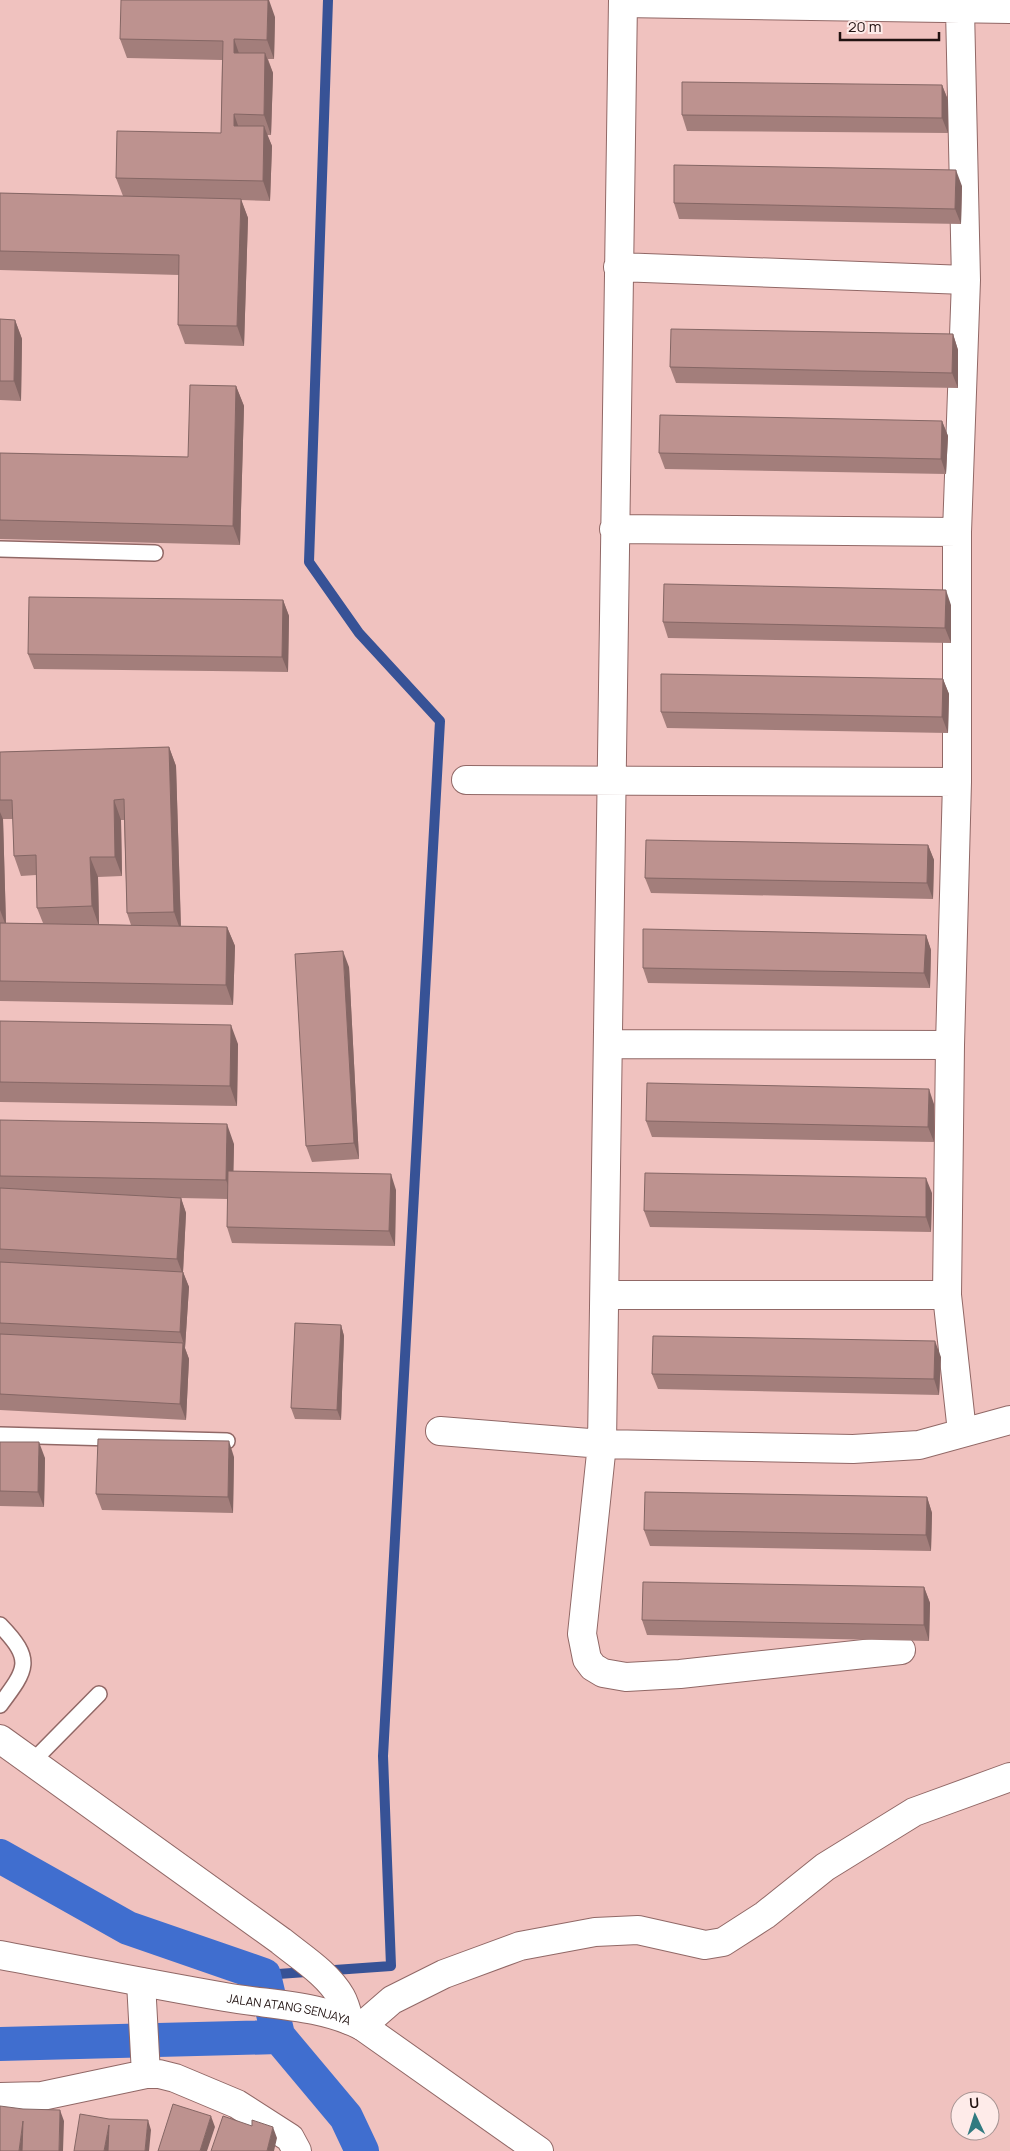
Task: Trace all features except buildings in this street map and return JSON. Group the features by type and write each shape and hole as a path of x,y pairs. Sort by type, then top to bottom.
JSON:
{"street":[{"path":"901,1650 680,1674 626,1677 612,1676 598,1670 587,1659 582,1634 602,1444 609,1044 610,781 623,2 1010,9"},
{"path":"960,9 966,280 958,532 957,782 950,1045 947,1295 962,1432"},
{"path":"618,267 966,280"},
{"path":"614,528 958,532"},
{"path":"466,780 957,782"},
{"path":"609,1044 950,1045"},
{"path":"605,1295 947,1295"},
{"path":"440,1431 602,1444 854,1449 919,1445 1010,1420"},
{"path":"0,1739 281,1941 323,1975 342,1999 356,2023 392,2000 444,1974 520,1946 595,1932 638,1930 705,1945 723,1942 765,1914 824,1867 914,1812 1010,1777"},
{"name":"JALAN ATANG SENJAYA","path":"0,1955 141,1991 226,1997 301,2007 356,2023 539,2151"},
{"path":"141,1991 145,2065"},
{"path":"0,2097 42,2096 145,2065 159,2074 176,2078 237,2104 290,2138 297,2151"}],"lane":[{"path":"0,549 155,553"},
{"path":"0,1435 227,1441"},
{"path":"0,1625 23,1653 24,1666 20,1678 0,1705"},
{"path":"32,1762 99,1694"}],"waterway":[{"path":"264,1975 391,1966 383,1756 440,721 359,633 309,562 328,0"},
{"path":"0,1856 128,1928 264,1975 278,2035"},
{"path":"0,2044 279,2037 346,2117 362,2151"}]}
